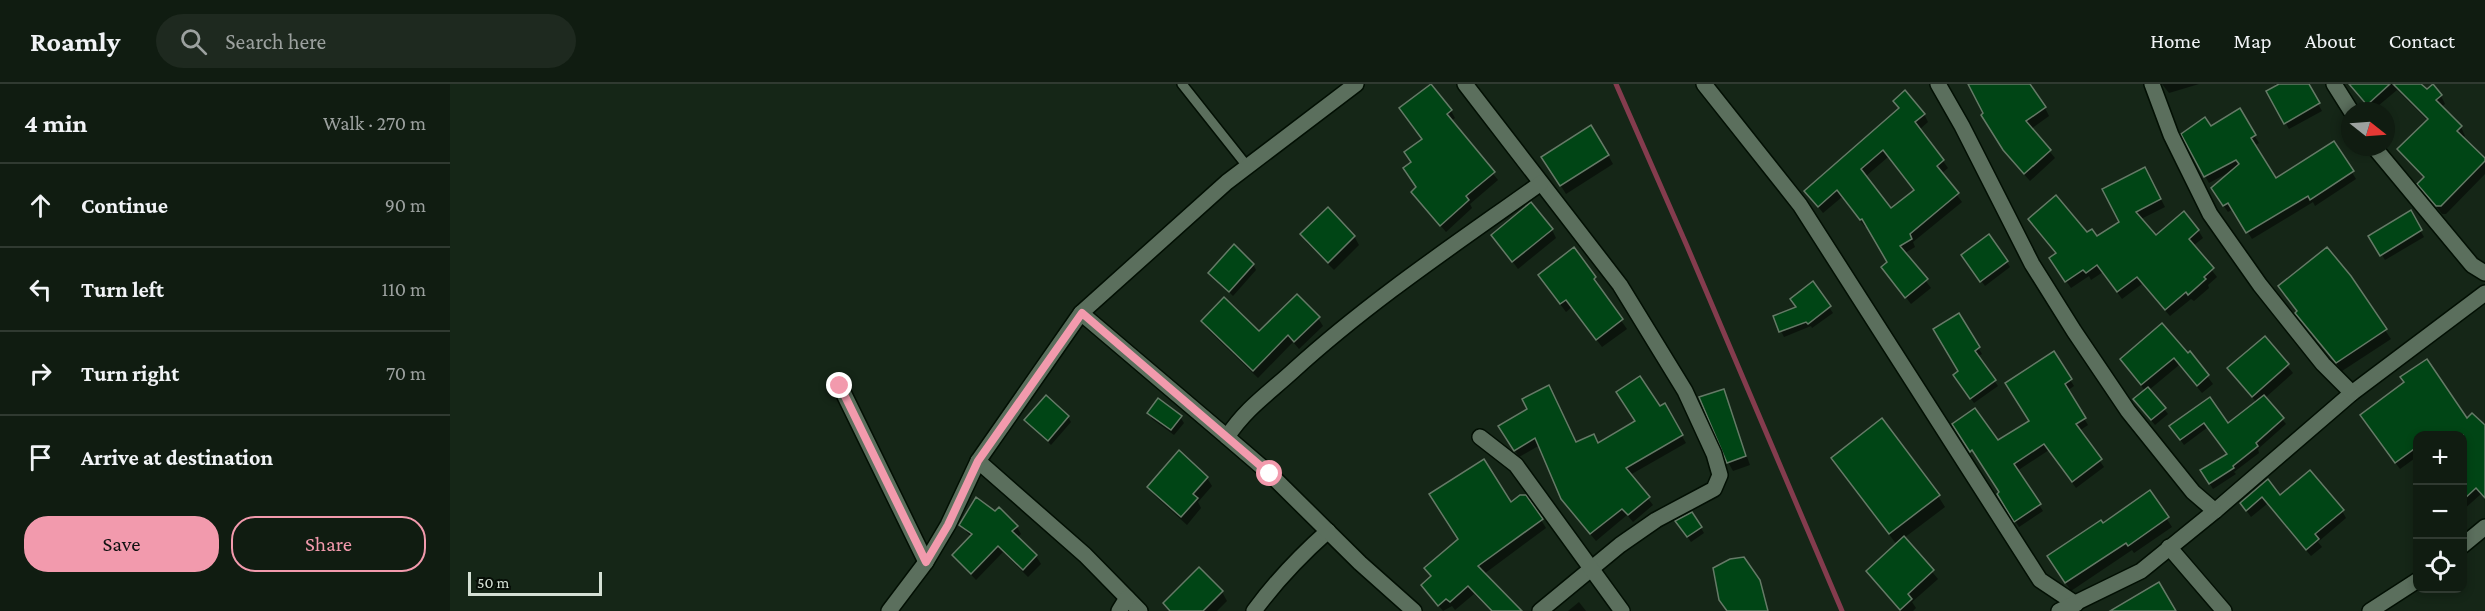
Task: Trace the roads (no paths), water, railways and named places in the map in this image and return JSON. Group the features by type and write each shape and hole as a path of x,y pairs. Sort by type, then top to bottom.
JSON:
{"street":[{"path":"889,611 926,562 948,525 978,461 1082,313 1227,182 1356,84"},
{"path":"1465,84 1620,285 1685,391 1714,454 1720,475 1714,489 1656,520 1620,545 1540,611"},
{"path":"1704,84 1800,205 2040,580 2076,604"},
{"path":"1938,84 1962,126 2032,264 2074,331 2128,411 2193,492 2215,511"},
{"path":"2152,84 2171,135 2210,214 2260,285 2316,355 2352,393"},
{"path":"2334,84 2345,102"},
{"path":"2381,156 2472,265 2485,273"},
{"path":"1227,437 1239,418 1385,293 1541,183"},
{"path":"2059,611 2141,571 2215,511 2352,393 2485,293"},
{"path":"1082,313 1270,474 1360,563 1414,611"},
{"path":"840,386 926,562"},
{"path":"1480,437 1516,465 1622,611"},
{"path":"978,461 1085,555 1123,605 1140,611"},
{"path":"2467,543 2485,527"},
{"path":"1254,611 1302,554 1328,531"},
{"path":"2169,547 2224,611"},
{"path":"2370,611 2413,583"}],"lane":[{"path":"1182,84 1247,166"}],"waterway":[{"path":"1616,84 1842,611"}]}
